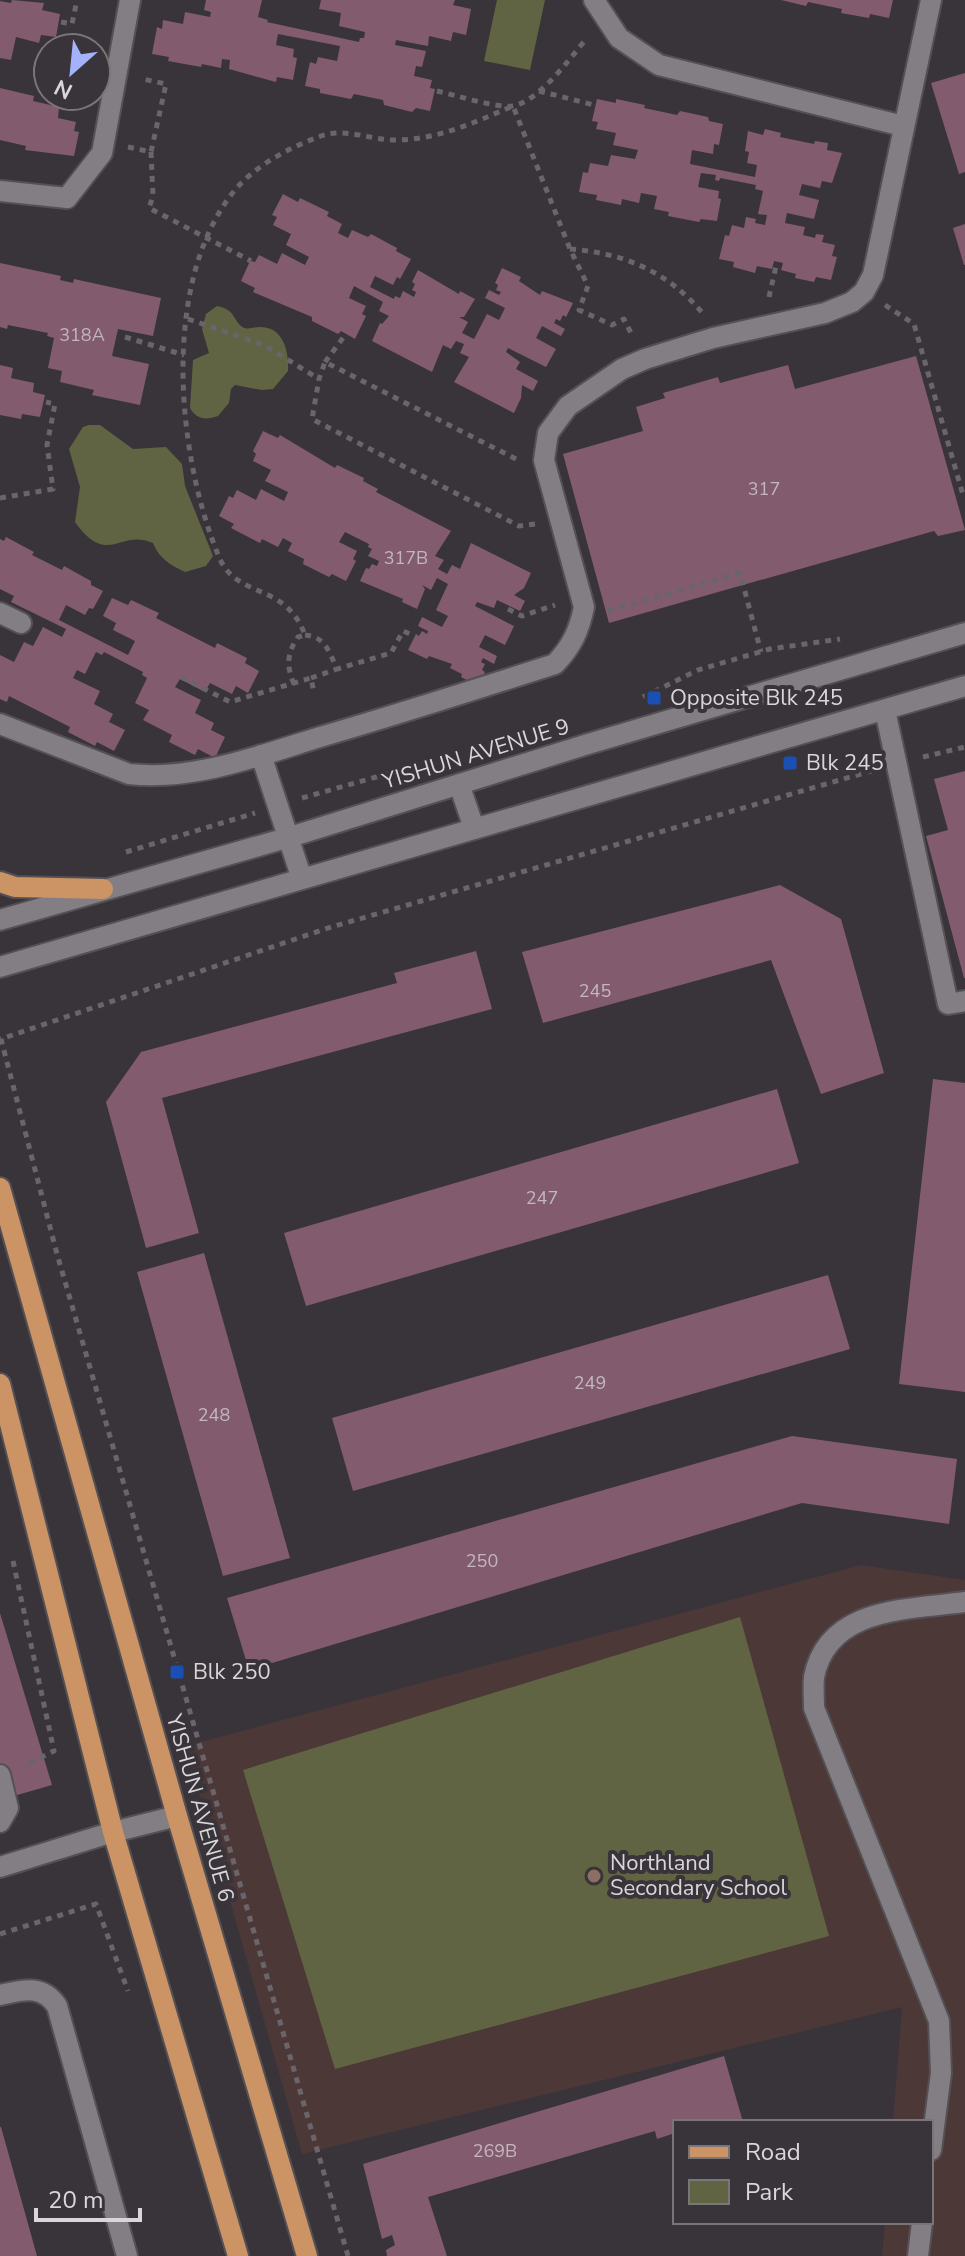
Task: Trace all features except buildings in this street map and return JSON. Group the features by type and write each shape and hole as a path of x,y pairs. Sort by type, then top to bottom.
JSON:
{"main road":[{"path":"0,882 15,887 103,889"},
{"name":"YISHUN AVENUE 6","path":"0,1188 177,1816 307,2256"},
{"path":"0,1384 113,1832 238,2256"}],"street":[{"path":"0,191 67,198 102,153 130,0"},
{"path":"594,0 619,38 659,65 903,126"},
{"path":"0,724 129,774 192,773 261,755 555,664 580,630 584,607 544,460 548,433 568,406 622,369 713,338 825,313 852,302 864,292 873,275 931,0"},
{"path":"0,613 21,623"},
{"name":"YISHUN AVENUE 9","path":"0,920 290,837 965,633"},
{"path":"0,967 965,686"},
{"path":"885,710 948,1004 965,1001"},
{"path":"261,755 302,879"},
{"path":"459,784 474,828"},
{"path":"933,2135 941,2073 939,2021 814,1708 814,1676 828,1644 847,1625 879,1614 965,1602"},
{"path":"0,1775 8,1808 0,1822"},
{"path":"0,1867 177,1816"},
{"path":"0,1995 35,1989 46,1993 57,2006 127,2256"},
{"path":"918,2256 922,2224"}],"path":[{"path":"61,22 72,24 77,0"},
{"path":"305,635 300,621 285,603 231,575 221,561 193,480 183,393 184,355 196,269 206,236 231,195 257,169 288,151 324,135 361,133 395,141 437,136 513,106 538,91 552,80 589,35"},
{"path":"437,91 513,106"},
{"path":"538,91 594,105"},
{"path":"513,106 588,286 579,310 612,325 624,319 645,359"},
{"path":"151,152 153,196 149,208 251,261"},
{"path":"570,249 603,251 636,263 670,283 706,318 713,338"},
{"path":"864,292 914,324 965,494"},
{"path":"188,319 264,345 319,379"},
{"path":"125,337 184,355"},
{"path":"343,338 325,362 312,419 519,526 538,524"},
{"path":"325,362 520,461"},
{"path":"0,498 53,489 47,445 55,404 46,402"},
{"path":"600,614 740,573 761,652"},
{"path":"181,677 230,702 391,653 403,631 412,635"},
{"path":"294,684 289,656 298,637 314,636 325,643 337,669"},
{"path":"641,698 698,670 761,652 851,638"},
{"path":"311,678 314,693"},
{"path":"348,2256 57,1254 1,1039 328,928 897,763 965,747"},
{"path":"122,853 414,767"},
{"path":"13,1559 54,1751"},
{"path":"0,1934 96,1904"}],"shaded area":[{"name":"Northland Secondary School","path":"861,1565 965,1580 965,2256 882,2256 885,2224 933,2224 933,2120 893,2120 902,2007 302,2154 186,1746"}],"green space":[{"path":"497,0 545,0 530,70 484,61"},
{"path":"217,306 230,311 243,327 275,331 286,349 288,371 273,389 235,385 231,389 229,403 218,416 202,418 190,408 193,360 209,353 202,329 206,314"},
{"path":"100,425 133,449 166,447 182,464 185,486 213,556 206,566 185,572 158,553 153,543 142,540 105,545 96,543 75,522 80,487 69,449 83,427"},
{"path":"740,1617 829,1936 335,2069 243,1770"}],"place":[{"name":"Opposite Blk 245","path":"654,698"},
{"name":"Blk 245","path":"790,763"},
{"name":"Blk 250","path":"177,1672"},
{"name":"Northland Secondary School","path":"594,1876"}]}
